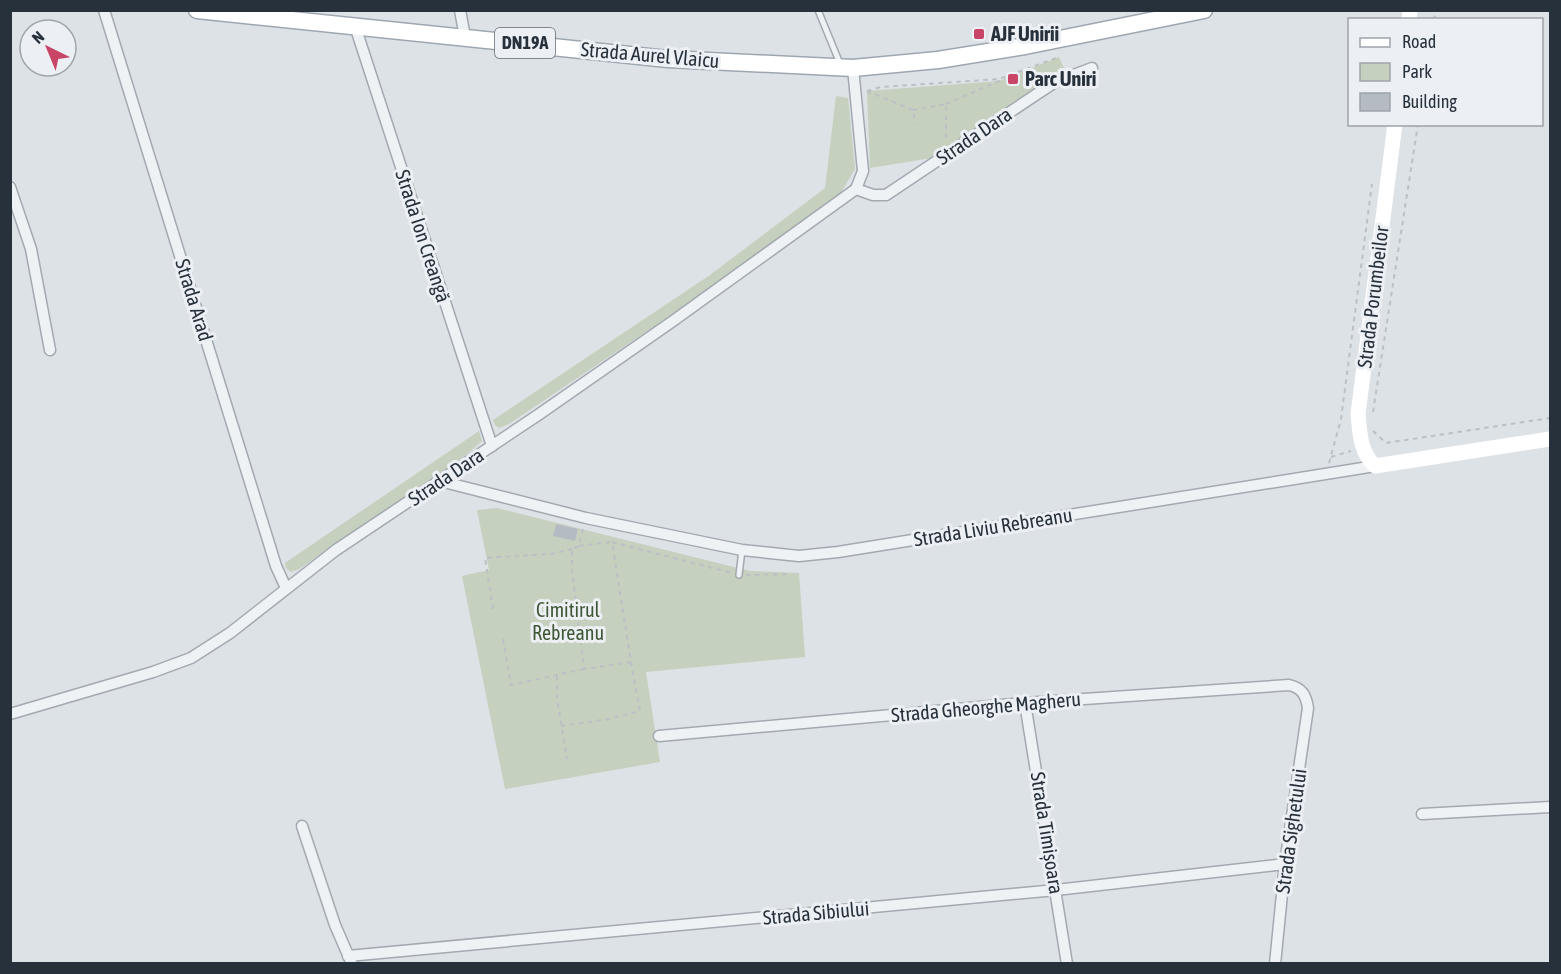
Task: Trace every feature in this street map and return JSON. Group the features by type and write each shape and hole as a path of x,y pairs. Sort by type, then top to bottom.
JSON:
{"main road":[{"name":"Strada Aurel Vlaicu","path":"197,10 668,59 848,68"},
{"name":"DN19A","path":"848,68 938,60 1025,46 1171,14 1204,10"},
{"name":"Strada Porumbeilor","path":"1375,466 1367,458 1362,448 1358,414 1395,126"},
{"name":"Strada Liviu Rebreanu","path":"1375,466 1551,439"}],"street":[{"name":"Strada Arad","path":"104,10 273,555 286,588"},
{"path":"460,10 465,37"},
{"name":"Strada Ion Creangă","path":"355,26 492,446"},
{"path":"848,68 863,171 856,189"},
{"name":"Strada Dara","path":"10,714 153,672 191,658 230,633 336,550 673,321 856,189 873,195 886,195 1055,82 1092,68"},
{"path":"10,187 31,249 50,350"},
{"name":"Strada Liviu Rebreanu","path":"440,481 586,518 742,550 799,556 838,552 1375,466"},
{"name":"Strada Gheorghe Magheru","path":"659,736 1025,703 1289,685 1298,687 1307,699"},
{"name":"Strada Sighetului","path":"1275,963 1284,864 1308,708 1307,699"},
{"name":"Strada Timișoara","path":"1025,703 1067,963"},
{"path":"1422,814 1551,807"},
{"path":"302,826 335,925 350,960"},
{"name":"Strada Sibiului","path":"350,960 1056,890 1284,864"}],"lane":[{"path":"818,10 848,68"},
{"path":"739,575 742,550"}],"path":[{"path":"999,79 999,81 946,104 913,110 867,91 881,87 999,79 1059,57"},
{"path":"946,104 946,140"},
{"path":"913,110 915,124"},
{"path":"1372,417 1418,126"},
{"path":"1330,458 1341,419 1372,183"},
{"path":"1371,429 1386,442 1551,418"},
{"path":"579,546 586,518"},
{"path":"561,726 609,719 640,711 612,542"},
{"path":"493,609 485,558 551,554 579,546 612,542 739,575 790,574"},
{"path":"572,549 572,570 584,669"},
{"path":"503,639 511,685 584,669 631,662"},
{"path":"557,676 561,726 567,759"}],"green space":[{"path":"1059,57 1068,77 944,156 870,168 867,91 999,81"},
{"path":"836,96 848,98 855,169 839,196 705,292 509,424 499,428 495,425 493,420 710,275 825,188"},
{"path":"479,431 482,441 466,455 299,569 291,572 286,568 285,563"},
{"name":"Cimitirul Rebreanu","path":"497,508 750,571 799,573 805,657 646,672 660,762 505,789 462,576 489,570 477,510"}],"building":[{"path":"556,524 578,529 575,541 553,536"}],"place":[{"name":"AJF Unirii","path":"979,34"},
{"name":"Parc Uniri","path":"1013,79"}]}
